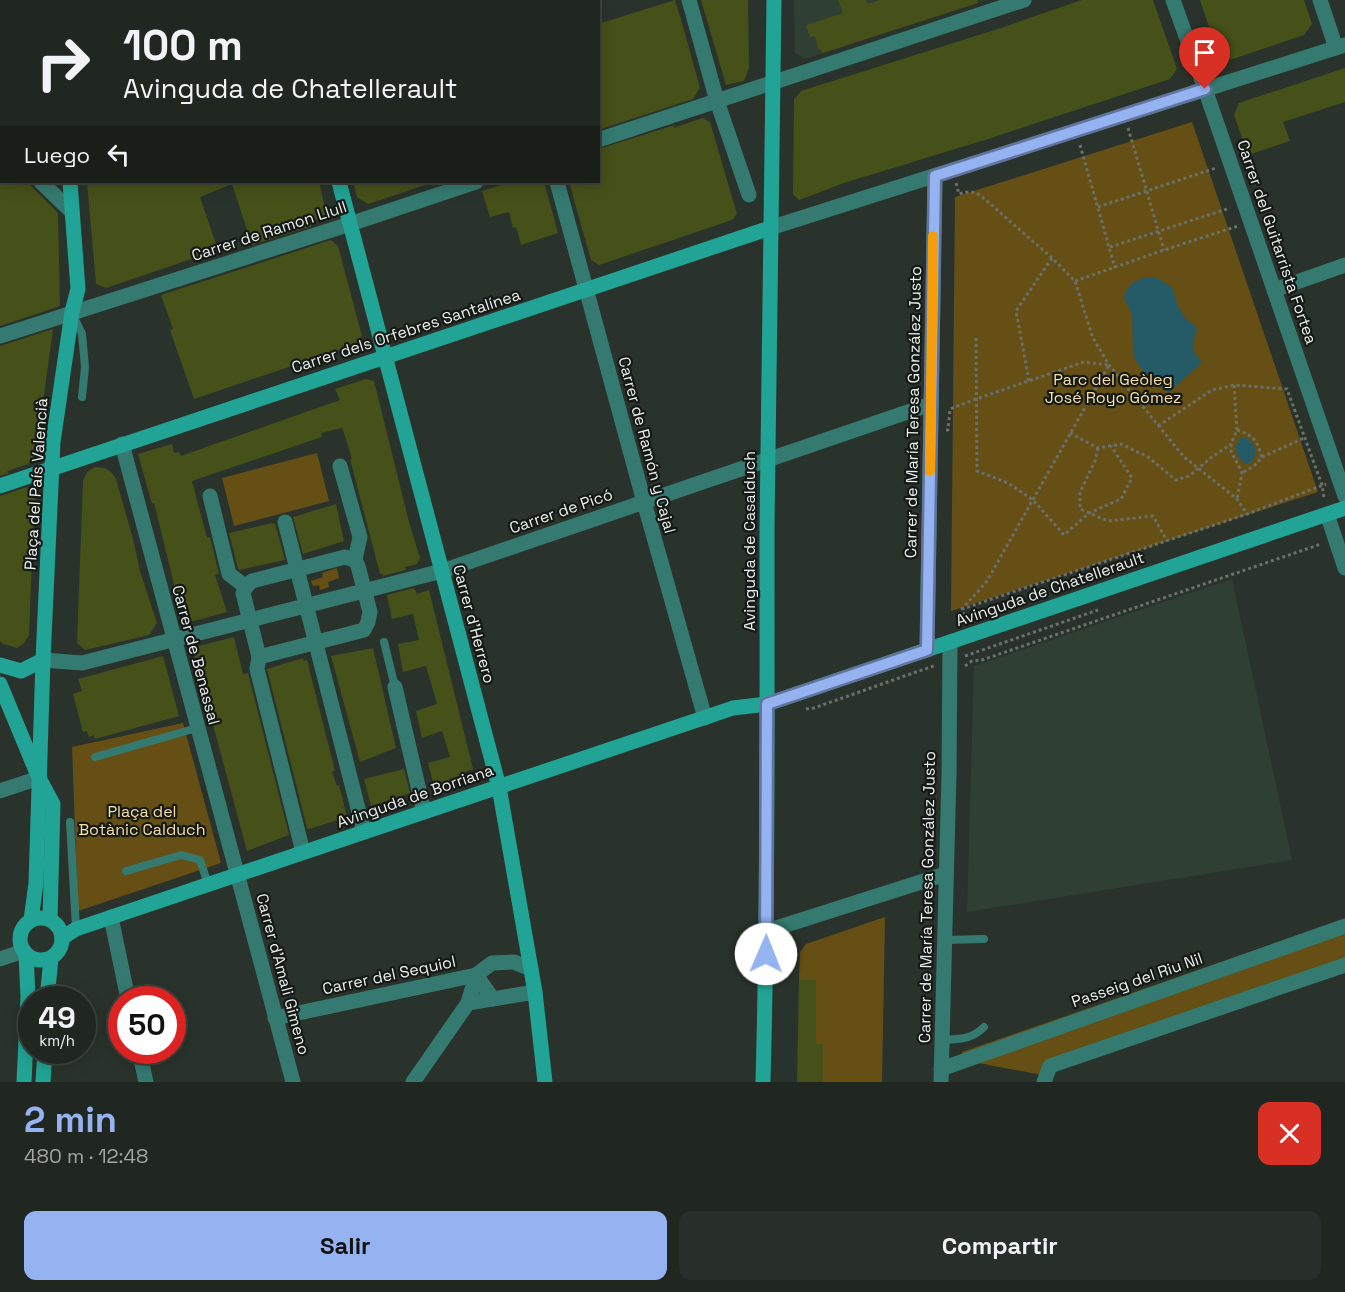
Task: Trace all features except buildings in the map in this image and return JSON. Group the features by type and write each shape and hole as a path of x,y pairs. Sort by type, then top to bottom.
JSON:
{"street":[{"path":"689,0 717,101 749,195"},
{"name":"Avinguda de Casalduch","path":"763,1082 767,931 768,460 774,0"},
{"path":"600,139 1024,0"},
{"name":"Carrer del Guitarrista Fortea","path":"1173,0 1345,496"},
{"path":"770,228 1341,46 1320,0"},
{"name":"Carrer de María Teresa González Justo","path":"927,650 935,176"},
{"path":"42,183 72,212"},
{"name":"Plaça del País Valencià","path":"31,920 36,883 43,660 54,442 72,312 78,289 70,183"},
{"name":"Carrer d'Herrero","path":"339,183 499,787 535,992 545,1082"},
{"name":"Carrer de Ramon Llull","path":"0,336 473,183"},
{"name":"Carrer de Ramón y Cajal","path":"557,183 705,718"},
{"name":"Carrer dels Orfebres Santalínea","path":"0,486 770,228"},
{"path":"1274,290 1345,265"},
{"name":"Carrer de Picó","path":"43,660 82,663 442,571 931,404"},
{"name":"Carrer de Benassal","path":"122,444 238,874"},
{"path":"259,657 364,630 368,622 370,612 355,560 360,537 340,466"},
{"path":"210,496 229,574 246,587"},
{"name":"Avinguda de Chatellerault","path":"767,704 1345,508"},
{"path":"1327,513 1345,568"},
{"path":"285,522 364,832"},
{"path":"303,852 257,669 259,657 243,593 252,581 345,557 355,560"},
{"name":"Carrer de María Teresa González Justo","path":"941,1075 950,642"},
{"path":"0,665 21,671 43,660"},
{"path":"0,684 39,778 53,804 59,950 51,957 38,960 25,953 0,959"},
{"path":"395,687 423,812"},
{"name":"Avinguda de Borriana","path":"57,928 76,929 734,708 767,704"},
{"path":"0,790 39,778"},
{"name":"Carrer d'Amali Gimeno","path":"238,874 293,1082"},
{"path":"767,931 946,874"},
{"path":"111,917 125,986"},
{"path":"24,1082 28,997 25,953 20,940 23,928 31,920 41,918 57,928"},
{"name":"Passeig del Riu Nil","path":"941,1075 1345,926"},
{"path":"48,986 51,957"},
{"name":"Carrer del Sequiol","path":"275,1018 476,975 492,963 514,962 531,969"},
{"path":"1044,1082 1050,1066 1345,965"},
{"path":"476,975 493,999"},
{"path":"413,1082 468,1003 476,975"},
{"path":"468,1003 535,992"},
{"path":"43,1082 44,1064"},
{"path":"142,1064 146,1082"}],"lane":[{"path":"72,312 82,334 85,367 82,397"},
{"path":"384,642 395,687"},
{"path":"94,757 197,728"},
{"path":"70,822 76,929"},
{"path":"126,871 181,855 200,860 208,884"},
{"path":"944,939 984,939"},
{"path":"942,1040 966,1039 979,1033 984,1027"}],"path":[{"path":"1124,115 1164,250"},
{"path":"1075,131 1115,268"},
{"path":"1098,207 1231,163"},
{"path":"952,170 959,194 968,191 980,195 1075,281 1093,338 1108,365 1184,457 1237,499 1247,514"},
{"path":"1110,247 1244,203"},
{"path":"1075,281 1251,222"},
{"path":"1029,381 1017,312 1052,258"},
{"path":"976,338 977,471 1008,483 1033,500 1064,535 1089,513 1121,499 1132,478 1111,446"},
{"path":"950,409 1084,362 1108,365"},
{"path":"962,609 987,581 1108,365"},
{"path":"1158,426 1212,390 1234,385 1287,389 1322,485 1327,513"},
{"path":"1234,385 1237,430 1231,451 1242,473 1237,499"},
{"path":"1237,430 1249,434 1256,440 1262,457"},
{"path":"1070,433 1098,448 1121,444 1148,457 1176,480 1189,476 1232,444"},
{"path":"1242,473 1254,466 1262,457 1305,438"},
{"path":"1098,448 1095,461 1080,492 1080,509 1108,521 1153,516 1167,541"},
{"path":"962,609 1247,514 1339,479"},
{"path":"962,609 982,660 1335,539"}],"shaded area":[{"path":"794,0 986,0 805,59 795,53"},
{"path":"1232,579 1292,860 967,912 974,666"}],"green space":[{"name":"Parc del Geòleg José Royo Gómez","path":"1192,122 1318,492 951,611 955,197"},
{"path":"317,453 329,501 234,526 222,478"},
{"path":"337,568 339,578 328,582 329,587 320,590 319,585 313,586 311,581 323,577 322,573"},
{"name":"Plaça del Botànic Calduch","path":"183,723 221,863 78,911 72,747"},
{"path":"885,917 882,1082 823,1082 823,1044 816,1044 816,980 799,980 800,952 806,944"},
{"path":"1345,919 1345,971 1037,1074 962,1060 962,1052"}],"water":[{"path":"1153,277 1172,287 1181,312 1197,329 1193,347 1202,362 1170,392 1146,374 1135,360 1132,314 1124,298 1132,283"},
{"path":"1246,437 1252,442 1255,452 1252,462 1246,464 1238,456 1236,449 1239,439"}],"slow traffic":[{"path":"930,471 933,236"}],"route":[{"path":"766,954 767,704 927,650 935,176 1205,89"}]}
